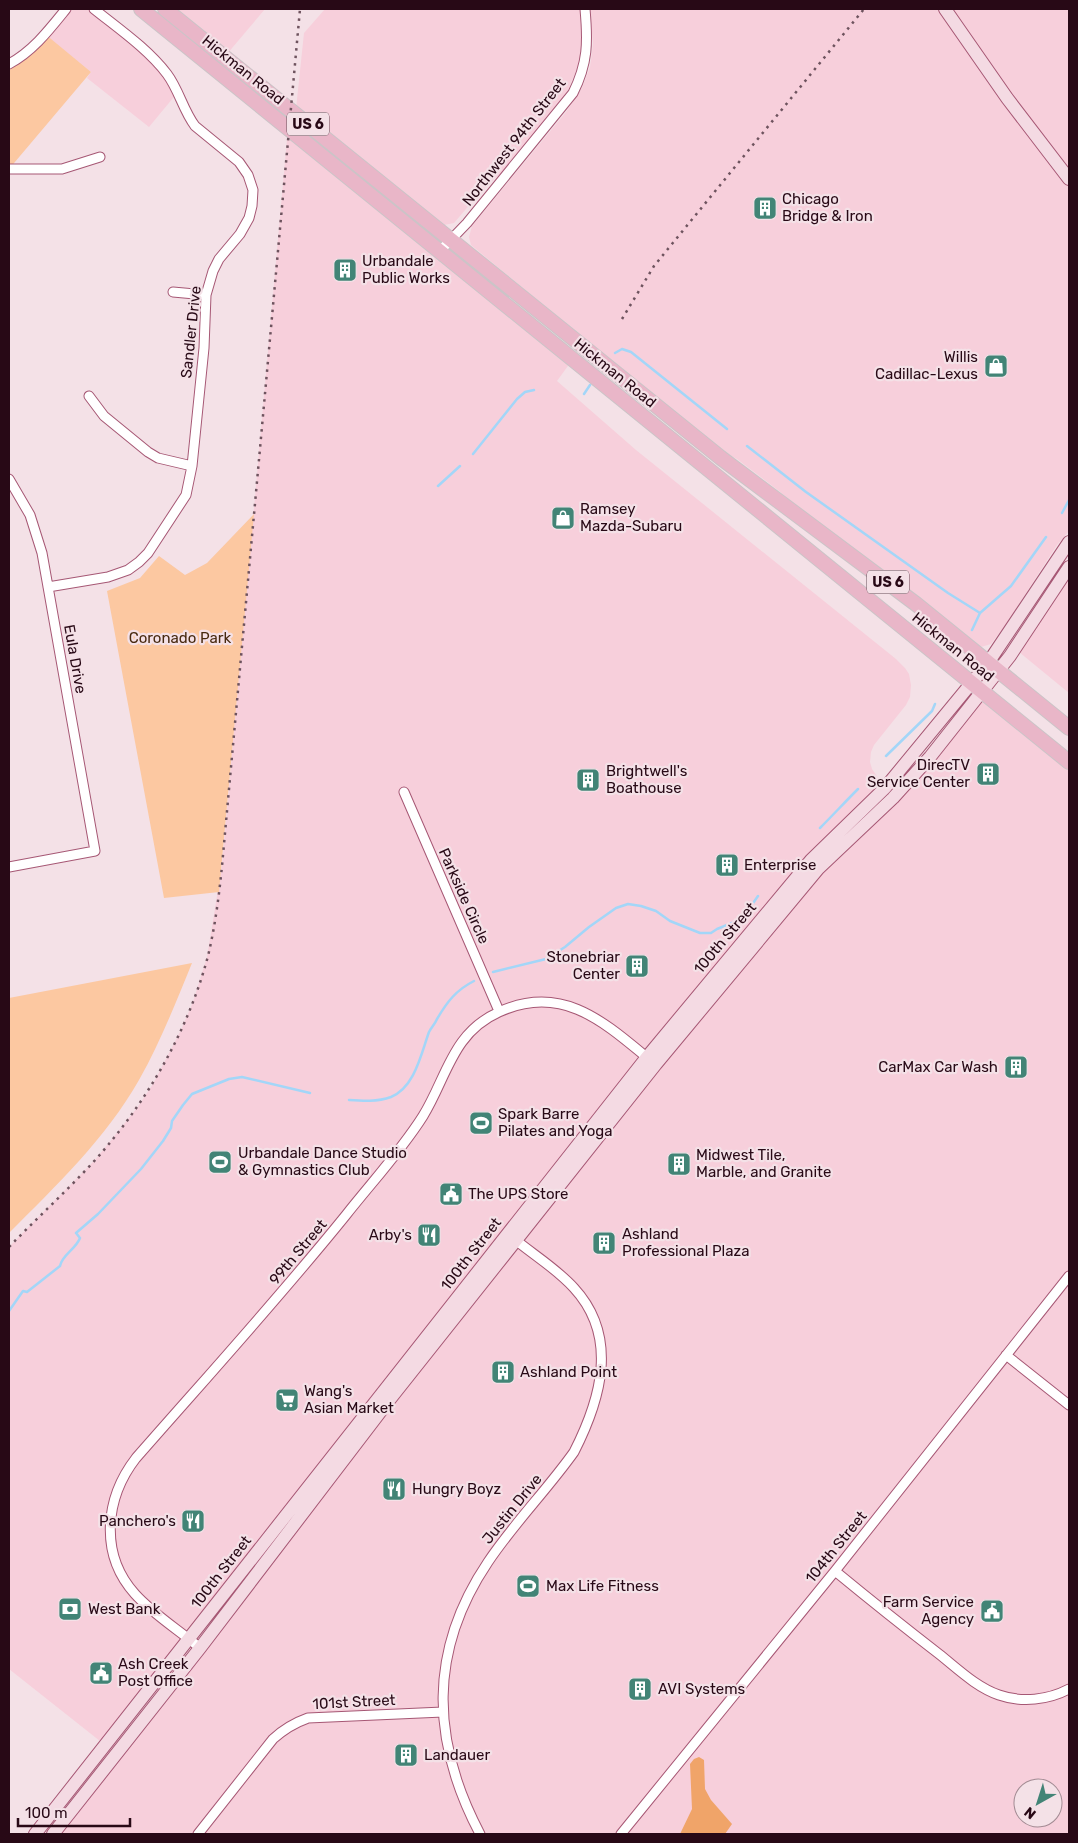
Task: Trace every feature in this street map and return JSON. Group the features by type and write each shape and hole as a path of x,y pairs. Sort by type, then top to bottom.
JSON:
{"main road":[{"name":"Hickman Road","path":"141,9 1069,762"},
{"name":"Hickman Road","path":"166,9 722,458 882,578 1069,728"},
{"path":"945,9 1007,98 1069,179"},
{"path":"994,667 1069,542"},
{"path":"994,667 1016,649 1069,567"},
{"name":"100th Street","path":"34,1834 811,860 885,788 994,667"},
{"name":"100th Street","path":"53,1834 200,1648 512,1237"}],"street":[{"path":"9,64 26,53 40,40 66,9"},
{"name":"Sandler Drive","path":"48,588 117,575 128,570 148,553 186,496 192,466 204,348 206,296 213,271 219,259 240,234 249,218 252,206 253,190 248,175 239,162 195,126 174,84 158,64 94,9"},
{"name":"Northwest 94th Street","path":"440,251 467,223 572,93 580,80 588,38 585,9"},
{"path":"9,169 62,169 100,157"},
{"path":"173,292 206,296"},
{"path":"89,396 104,416 148,452 158,458 192,466"},
{"name":"Eula Drive","path":"9,479 21,497 37,534 95,851 9,866"},
{"name":"Parkside Circle","path":"404,792 499,1011"},
{"name":"99th Street","path":"200,1648 137,1596 117,1564 111,1542 111,1512 120,1483 136,1458 303,1269 402,1146 427,1109 450,1059 462,1041 476,1026 499,1011 515,1005 543,1002 569,1006 583,1010 599,1019 652,1061"},
{"name":"Justin Drive","path":"480,1834 465,1805 448,1755 443,1712 444,1676 448,1650 464,1603 475,1581 489,1560 574,1452 585,1428 601,1378 602,1348 596,1322 590,1309 573,1287 512,1237"},
{"name":"104th Street","path":"621,1834 835,1571 1069,1276"},
{"path":"1006,1356 1069,1405"},
{"path":"835,1571 984,1688 1000,1695 1018,1699 1049,1697 1069,1689"},
{"name":"101st Street","path":"198,1834 273,1739 296,1722 308,1718 443,1712"}],"shaded area":[{"path":"66,9 94,9 149,54 178,92 149,127 87,78 91,72 45,35"},
{"path":"172,9 265,9 227,54"},
{"path":"325,9 580,9 582,42 580,62 567,92 506,168 477,196 454,223 440,225 296,109 304,33"},
{"path":"590,9 938,9 995,91 1069,187 1069,531 1057,545 991,644 981,647 975,645 810,519 779,491 737,459 714,447 561,324 525,290 471,245 469,237 472,226 566,112 582,88 590,67 593,44"},
{"path":"952,9 1069,9 1069,170 1036,129"},
{"path":"288,128 573,359 557,381 636,450 896,659 909,674 911,685 910,697 906,705 874,745 871,752 870,762 872,769 885,788 105,1745 9,1669 9,1247 95,1160 137,1108 153,1084 181,1030 193,1002 207,957 222,866"},
{"path":"1069,576 1069,693 1019,652"},
{"path":"983,691 1069,762 1069,1834 53,1834 818,869 893,798"},
{"path":"699,1757 704,1760 705,1789 711,1800 732,1824 725,1834 680,1834 692,1809 690,1764"}],"green space":[{"path":"45,34 91,72 9,169 9,64"},
{"name":"Coronado Park","path":"254,514 219,892 164,898 107,591 140,578 159,556 185,575 207,563"},
{"path":"192,963 154,1052 126,1101 96,1142 9,1233 9,998"}],"waterway":[{"path":"615,353 622,349 631,352 727,429"},
{"path":"584,394 590,385"},
{"path":"473,454 517,399 525,392 534,390"},
{"path":"747,446 806,492 948,593 980,613"},
{"path":"438,486 460,466"},
{"path":"1062,513 1069,500"},
{"path":"972,630 980,613 1011,586 1046,537"},
{"path":"886,756 932,711 935,704"},
{"path":"820,828 858,789"},
{"path":"493,972 546,959 616,908 628,904 656,911 670,921 700,933 711,933 742,919 758,896"},
{"path":"349,1100 380,1100 391,1097 406,1086 420,1060 429,1032 444,1007 457,992 474,981"},
{"path":"9,1311 23,1291 27,1292 60,1266 63,1259 80,1238 76,1233 98,1214 141,1169 163,1141 171,1128 172,1121 192,1094 229,1079 242,1077 310,1093"}],"railway":[{"path":"9,1247 76,1181 116,1136 133,1113 178,1038 200,984 208,956 213,934 222,866 300,9"},
{"path":"622,319 654,266 864,9"}],"place":[{"name":"Chicago Bridge & Iron","path":"765,208"},
{"name":"Urbandale Public Works","path":"345,270"},
{"name":"Willis Cadillac-Lexus","path":"996,366"},
{"name":"Ramsey Mazda-Subaru","path":"563,518"},
{"name":"DirecTV Service Center","path":"988,774"},
{"name":"Brightwell's Boathouse","path":"588,780"},
{"name":"Enterprise","path":"727,865"},
{"name":"Stonebriar Center","path":"637,966"},
{"name":"CarMax Car Wash","path":"1016,1067"},
{"name":"Spark Barre Pilates and Yoga","path":"481,1123"},
{"name":"Urbandale Dance Studio & Gymnastics Club","path":"220,1162"},
{"name":"Midwest Tile, Marble, and Granite","path":"679,1164"},
{"name":"The UPS Store","path":"451,1194"},
{"name":"Arby's","path":"429,1235"},
{"name":"Ashland Professional Plaza","path":"604,1243"},
{"name":"Ashland Point","path":"503,1372"},
{"name":"Wang's Asian Market","path":"287,1400"},
{"name":"Hungry Boyz","path":"394,1489"},
{"name":"Panchero's","path":"193,1521"},
{"name":"Max Life Fitness","path":"528,1586"},
{"name":"West Bank","path":"70,1609"},
{"name":"Farm Service Agency","path":"992,1611"},
{"name":"Ash Creek Post Office","path":"101,1673"},
{"name":"AVI Systems","path":"640,1689"},
{"name":"Landauer","path":"406,1755"}]}
